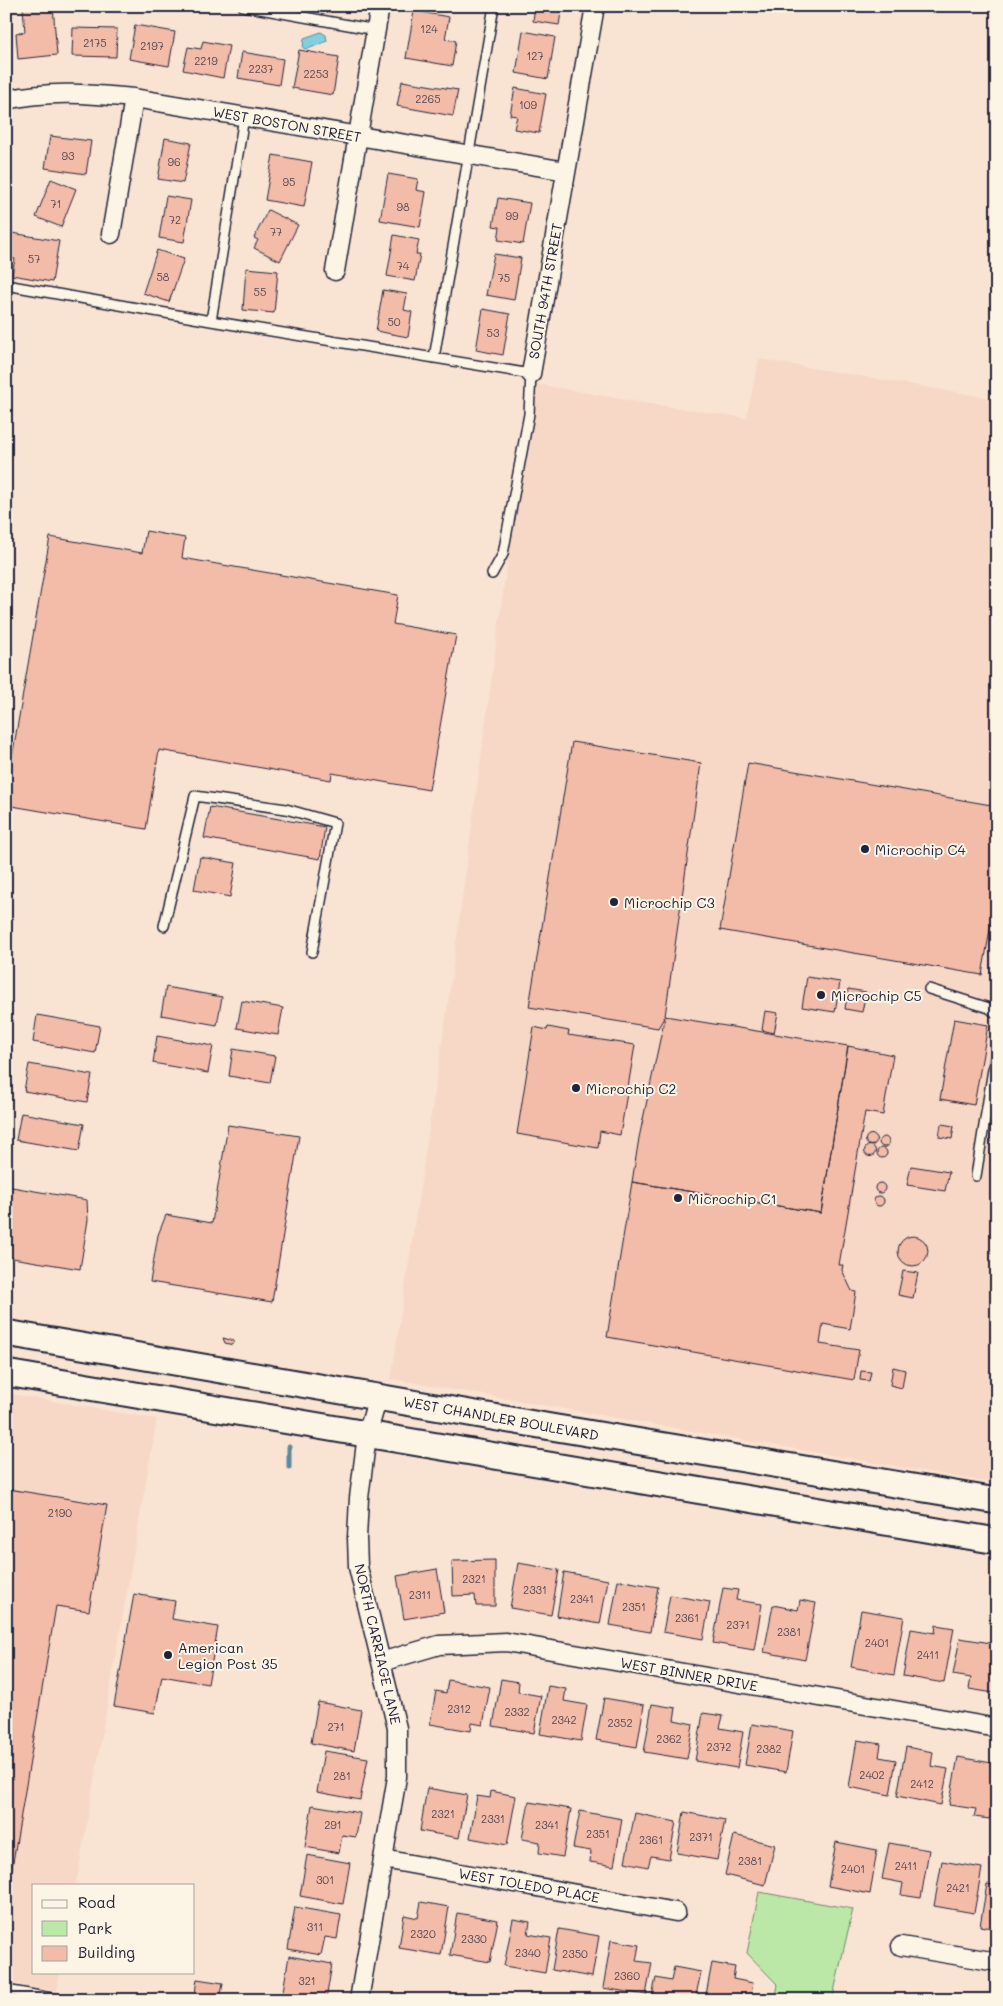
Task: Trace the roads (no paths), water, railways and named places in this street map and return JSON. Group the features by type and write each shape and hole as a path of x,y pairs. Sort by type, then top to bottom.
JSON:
{"main road":[{"name":"WEST CHANDLER BOULEVARD","path":"6,1333 997,1502"},
{"path":"6,1373 997,1541"}],"street":[{"path":"335,272 380,6"},
{"name":"SOUTH 94TH STREET","path":"531,374 595,6"},
{"name":"WEST BOSTON STREET","path":"7,100 20,97 78,92 134,98 468,156 566,171"},
{"path":"111,234 134,98"},
{"name":"NORTH CARRIAGE LANE","path":"359,2000 397,1777 397,1728 358,1567 357,1532 359,1498 367,1435 378,1397"},
{"name":"WEST BINNER DRIVE","path":"381,1662 439,1645 506,1642 997,1728"},
{"name":"WEST TOLEDO PLACE","path":"383,1859 676,1912"},
{"path":"901,1946 997,1962"}],"lane":[{"path":"243,6 376,30"},
{"path":"434,358 494,6"},
{"path":"6,124 7,100"},
{"path":"211,321 244,118"},
{"path":"6,285 531,374"},
{"name":"SOUTH 94TH STREET","path":"492,574 503,554 529,414 531,374"},
{"path":"164,926 195,796 286,809 335,823 312,952"},
{"path":"929,989 989,1008 997,1014"},
{"path":"976,1176 997,1044"},
{"path":"6,1990 63,2000"}],"water":[{"path":"321,32 326,35 327,41 308,49 303,48 304,38"}],"waterway":[{"path":"289,1447 289,1467"}],"place":[{"name":"Microchip C4","path":"865,849"},
{"name":"Microchip C3","path":"614,902"},
{"name":"Microchip C5","path":"821,995"},
{"name":"Microchip C2","path":"576,1088"},
{"name":"Microchip C1","path":"678,1198"},
{"name":"American Legion Post 35","path":"168,1655"}]}
